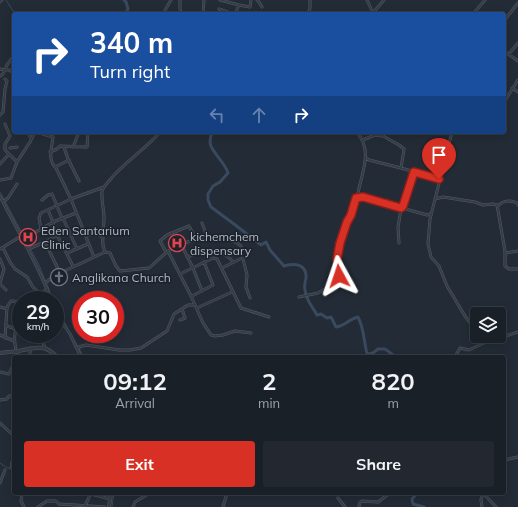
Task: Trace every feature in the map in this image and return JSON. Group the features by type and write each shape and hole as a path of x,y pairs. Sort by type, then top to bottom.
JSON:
{"street":[{"path":"165,12 171,0"},
{"path":"180,0 181,12"},
{"path":"203,12 204,0"},
{"path":"220,0 250,7 251,0"},
{"path":"257,0 262,7"},
{"path":"309,12 310,0"},
{"path":"366,0 372,10"},
{"path":"374,12 384,0"},
{"path":"475,12 485,0"},
{"path":"506,18 518,3"},
{"path":"235,12 239,5"},
{"path":"219,9 228,12"},
{"path":"509,54 518,43"},
{"path":"506,52 518,61"},
{"path":"0,76 4,74 7,65 12,58"},
{"path":"0,69 12,72"},
{"path":"0,114 3,112 7,81 5,79"},
{"path":"506,98 518,80"},
{"path":"512,88 518,92"},
{"path":"5,124 10,136 4,149 17,162"},
{"path":"29,134 32,138"},
{"path":"0,180 11,178 17,162 34,134"},
{"path":"44,134 53,136 50,152 53,164 71,199 94,257"},
{"path":"73,147 78,134"},
{"path":"50,152 58,147 87,147 88,134"},
{"path":"105,252 103,238 104,217 102,191 120,168 158,134"},
{"path":"299,297 318,294 336,282 339,273 337,259 340,243 358,193 366,157 366,147 358,134"},
{"path":"451,134 430,218 428,244 431,257 439,266 447,286 470,323"},
{"path":"363,140 376,135 387,138 402,146 404,151 401,168"},
{"path":"10,148 17,147"},
{"path":"64,147 79,182"},
{"path":"0,164 9,154"},
{"path":"366,157 369,160 439,179"},
{"path":"55,167 69,160"},
{"path":"399,243 398,227 402,208 414,172"},
{"path":"2,202 8,198 17,184"},
{"path":"41,229 39,221 41,213 71,199 104,187"},
{"path":"358,193 363,197 427,215 430,218"},
{"path":"42,200 48,195 52,194 77,249"},
{"path":"0,196 37,265 48,291"},
{"path":"356,198 363,197"},
{"path":"435,199 443,197 475,202 483,205 494,204 498,206"},
{"path":"498,206 500,203 510,200 518,205"},
{"path":"498,206 505,252 505,267 509,269 518,269"},
{"path":"48,210 54,229 73,266"},
{"path":"37,291 27,277 15,269 1,248 53,222 76,213"},
{"path":"427,215 431,214"},
{"path":"202,223 207,236"},
{"path":"196,239 189,226 167,235 160,240 192,296 206,328 212,335 223,335 235,331 251,333"},
{"path":"86,236 97,234 101,235 103,238"},
{"path":"28,249 58,236"},
{"path":"45,284 54,276 105,252 110,253 120,271 149,268 167,251 181,244 207,236 231,240 237,242 241,246"},
{"path":"45,242 60,273"},
{"path":"67,253 88,244"},
{"path":"181,244 202,291"},
{"path":"187,257 213,249 222,252 233,262"},
{"path":"505,252 518,251"},
{"path":"180,274 212,258 217,259 232,292 242,309 269,317"},
{"path":"221,268 242,258 243,259 247,274 246,287 250,298"},
{"path":"0,259 4,269 0,284 6,290"},
{"path":"192,296 213,284 204,262"},
{"path":"197,308 232,292"},
{"path":"5,338 7,308 12,301"},
{"path":"77,348 86,345 119,350 141,348 166,332 174,314 188,305 195,305"},
{"path":"0,308 7,308"},
{"path":"180,320 185,317 182,309"},
{"path":"64,325 80,355"},
{"path":"7,326 12,328"},
{"path":"506,336 518,332"},
{"path":"0,335 12,340"},
{"path":"15,343 17,355"},
{"path":"43,343 45,348"},
{"path":"456,355 460,348 469,350 484,343"},
{"path":"0,353 39,347 51,351 55,355"},
{"path":"30,348 30,355"},
{"path":"0,372 8,374 12,367"},
{"path":"0,400 7,399 9,396 12,396"},
{"path":"0,423 12,434"},
{"path":"506,460 518,457"},
{"path":"11,468 12,463"},
{"path":"0,483 5,470"},
{"path":"22,495 21,501 24,507"},
{"path":"85,506 90,495"},
{"path":"97,495 110,499"},
{"path":"109,507 111,495"},
{"path":"133,507 135,502 147,495"},
{"path":"223,507 226,495"},
{"path":"359,507 360,502 362,501 378,502 387,495"},
{"path":"482,495 481,500 482,507"},
{"path":"485,495 496,507"},
{"path":"338,498 345,507"},
{"path":"38,507 48,500 56,501 59,505 105,507"}],"waterway":[{"path":"6,0 14,12"},
{"path":"124,0 128,9 126,12"},
{"path":"212,134 210,141 212,149 228,173 220,182 213,186 208,194 208,200 211,207 261,245 266,242 270,250 284,266 296,265 305,270 306,294 308,301 317,315 321,314 327,318 331,317 336,327 358,317 363,330 367,354 373,353 378,349 385,349 393,355"},
{"path":"0,192 39,265 49,291"},
{"path":"64,321 68,329"},
{"path":"76,343 83,355"},
{"path":"0,463 7,468 12,468"},
{"path":"112,507 114,495"},
{"path":"415,495 412,499 413,504 424,507"}],"place":[{"name":"Eden Santarium Clinic","path":"28,237"},
{"name":"kichemchem dispensary","path":"177,243"},
{"name":"Anglikana Church","path":"59,277"}],"route":[{"path":"339,276 337,255 343,232 351,215 356,198 363,197 401,208 403,206 412,174 414,172 439,179"}]}
